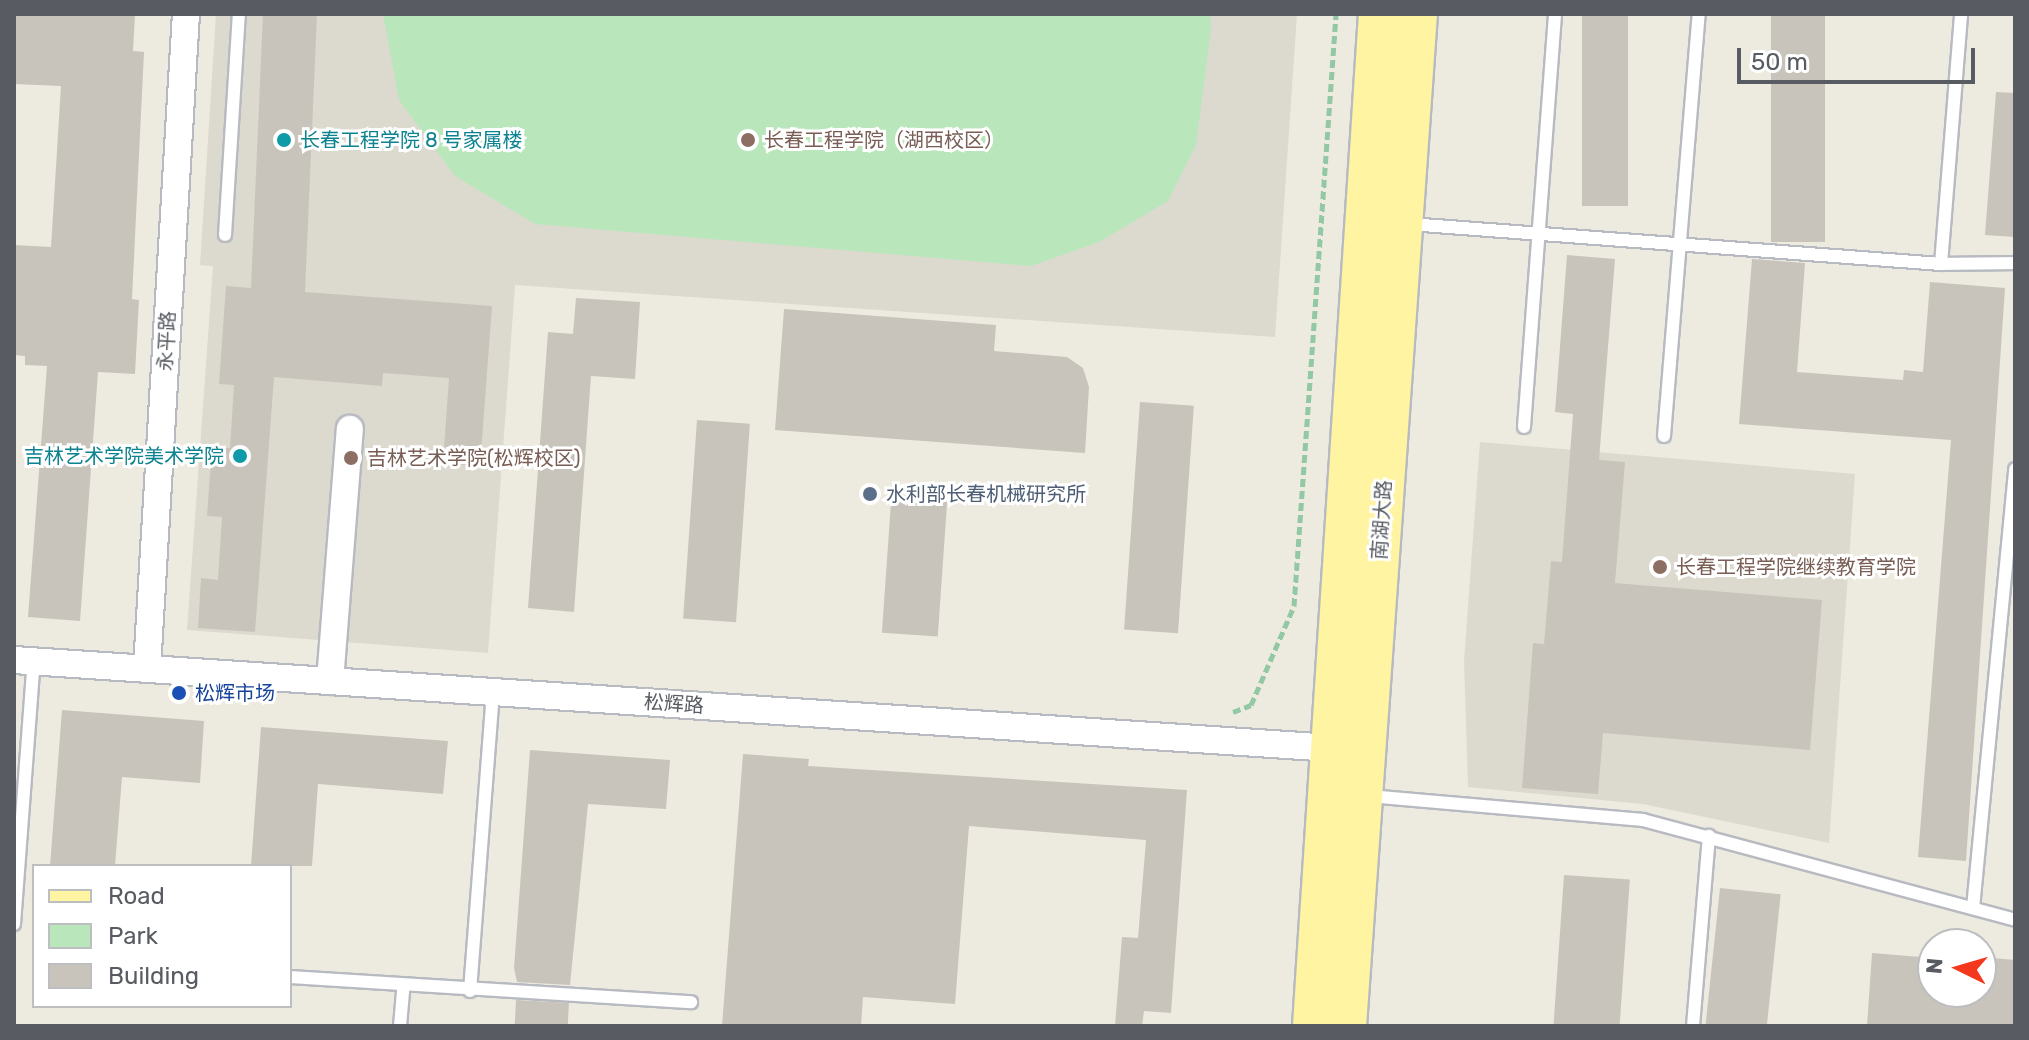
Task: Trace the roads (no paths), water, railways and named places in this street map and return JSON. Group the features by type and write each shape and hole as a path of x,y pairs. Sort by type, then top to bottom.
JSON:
{"main road":[{"name":"南湖大路","path":"1313,1026 1379,14"},
{"name":"南湖大路","path":"1346,1026 1417,14"}],"street":[{"name":"永平路","path":"147,668 186,14"},
{"path":"330,681 350,429"},
{"name":"松辉路","path":"24,660 1333,748"}],"lane":[{"path":"225,235 239,14"},
{"path":"1524,427 1555,14"},
{"path":"1664,436 1699,14"},
{"path":"1941,264 1961,14"},
{"path":"1402,223 1941,264 2015,263"},
{"path":"1973,908 2015,469"},
{"path":"14,924 24,660"},
{"path":"470,991 493,692"},
{"path":"1362,795 1643,820 2015,920"},
{"path":"1693,1026 1709,836"},
{"path":"292,977 403,988 691,1002"},
{"path":"400,1026 403,988"}],"place":[{"name":"长春工程学院 8 号家属楼","path":"284,140"},
{"name":"长春工程学院（湖西校区）","path":"748,140"},
{"name":"吉林艺术学院美术学院","path":"240,456"},
{"name":"吉林艺术学院(松辉校区)","path":"351,458"},
{"name":"水利部长春机械研究所","path":"870,494"},
{"name":"长春工程学院继续教育学院","path":"1660,567"},
{"name":"松辉市场","path":"179,693"}]}
